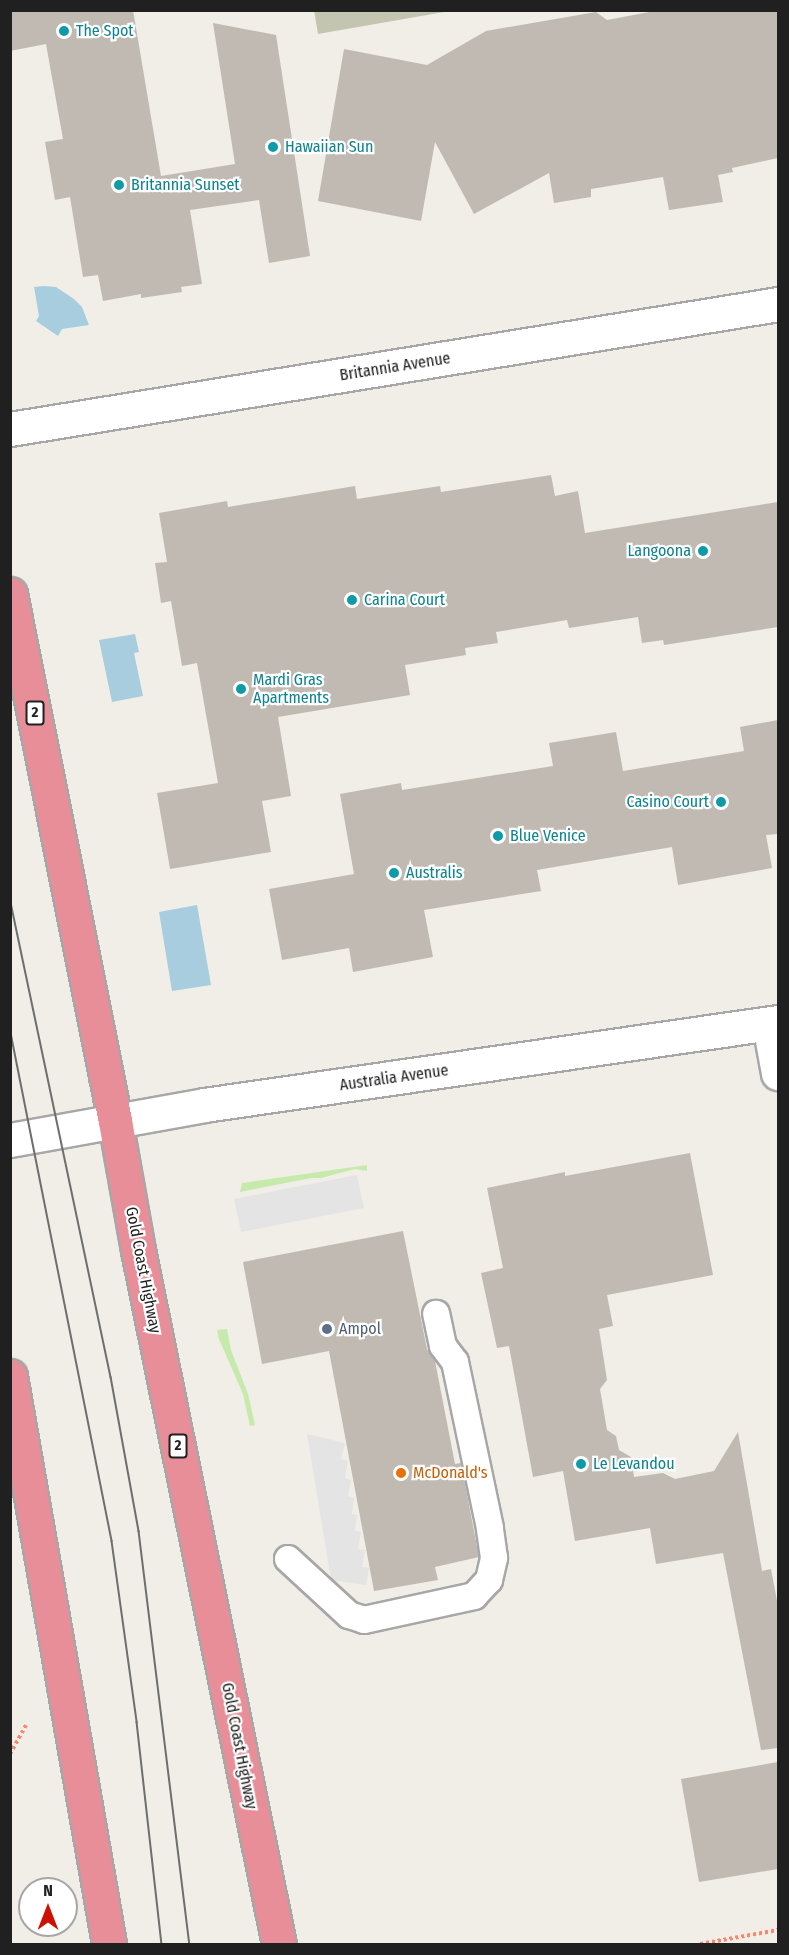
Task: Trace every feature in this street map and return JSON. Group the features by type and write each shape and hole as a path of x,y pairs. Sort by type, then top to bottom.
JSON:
{"highway":[{"name":"Gold Coast Highway","path":"10,594 116,1121 138,1250 279,1944"},
{"path":"10,1376 109,1944"}],"street":[{"name":"Britannia Avenue","path":"10,429 778,304"},
{"name":"Australia Avenue","path":"10,1140 204,1106 774,1023"},
{"path":"774,1023 778,1073"}],"lane":[{"path":"288,1559 349,1616 364,1620 474,1596 489,1580 494,1558 490,1528 455,1362 443,1346 436,1314"}],"path":[{"path":"10,1754 26,1725"},
{"path":"700,1944 778,1930"}],"shaded area":[{"path":"314,10 450,10 450,11 318,34"},
{"path":"357,1175 364,1208 241,1232 234,1199"},
{"path":"307,1434 345,1443 341,1459 348,1461 345,1478 351,1480 348,1496 354,1498 352,1514 357,1515 355,1531 361,1532 358,1549 365,1550 362,1567 369,1568 366,1585 331,1580"}],"green space":[{"path":"367,1165 367,1171 355,1169 321,1178 240,1192 242,1183"},
{"path":"227,1329 231,1350 248,1394 255,1425 250,1426 243,1394 219,1339 217,1330"}],"water":[{"path":"34,287 56,287 74,299 82,307 89,325 62,329 58,336 36,321 39,316"},
{"path":"135,634 139,652 134,653 143,696 112,702 99,640"},
{"path":"197,905 211,985 172,991 159,912"}],"building":[{"path":"10,10 133,10 161,176 235,164 213,23 276,35 310,256 269,263 259,200 190,210 202,284 181,287 182,292 141,298 141,294 103,301 98,275 83,277 70,197 55,200 45,142 63,139 46,44 10,51"},
{"path":"660,10 778,10 778,158 732,168 733,172 718,175 723,202 669,210 663,177 591,189 591,197 554,203 549,173 474,214 435,142 421,221 318,201 344,49 427,65 486,31 596,12 607,20"},
{"path":"551,475 555,496 578,491 585,533 778,502 778,627 664,645 663,640 642,643 638,617 569,628 567,620 496,632 498,643 465,648 466,655 405,665 410,695 278,717 291,796 262,801 271,852 170,869 157,793 218,783 197,663 182,666 171,601 161,603 155,563 167,562 159,513 227,501 228,507 355,486 357,499 440,486 441,492"},
{"path":"778,720 778,834 766,835 772,868 678,885 672,847 537,870 541,891 424,910 433,957 353,972 349,948 282,960 269,889 354,874 340,794 401,783 402,790 553,766 549,743 616,732 623,771 744,751 740,727"},
{"path":"690,1153 713,1275 607,1295 613,1326 599,1329 607,1380 600,1389 607,1430 616,1436 619,1450 631,1457 634,1477 663,1473 675,1479 714,1471 738,1432 762,1571 771,1569 778,1606 778,1748 761,1750 723,1553 656,1564 650,1528 575,1541 563,1471 533,1477 509,1346 497,1348 481,1273 503,1268 487,1188 565,1172 565,1176"},
{"path":"403,1231 427,1349 435,1361 455,1464 461,1463 479,1557 435,1567 438,1580 374,1591 329,1351 262,1364 243,1262"},
{"path":"778,1762 778,1869 699,1882 681,1779"}],"tram line":[{"path":"10,898 111,1377 139,1531 190,1944"},
{"path":"10,1028 112,1541 137,1722 162,1944"}],"place":[{"name":"The Spot","path":"64,31"},
{"name":"Hawaiian Sun","path":"273,147"},
{"name":"Britannia Sunset","path":"119,185"},
{"name":"Langoona","path":"703,551"},
{"name":"Carina Court","path":"352,600"},
{"name":"Mardi Gras Apartments","path":"241,689"},
{"name":"Casino Court","path":"721,802"},
{"name":"Blue Venice","path":"498,836"},
{"name":"Australis","path":"394,873"},
{"name":"Ampol","path":"327,1329"},
{"name":"Le Levandou","path":"581,1464"},
{"name":"McDonald's","path":"401,1473"}]}
